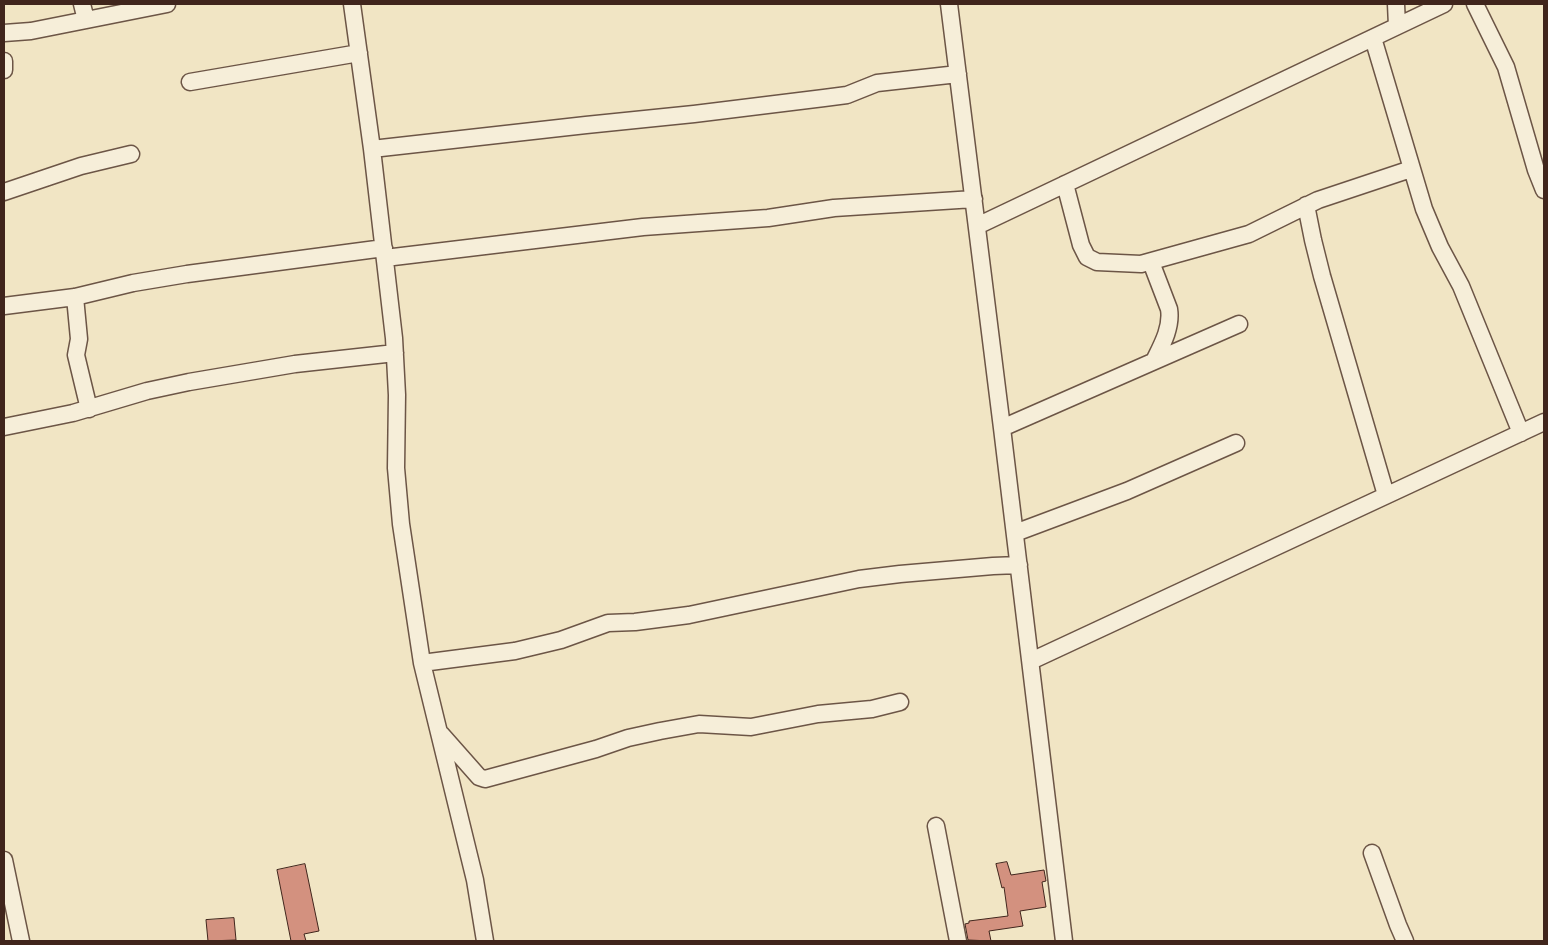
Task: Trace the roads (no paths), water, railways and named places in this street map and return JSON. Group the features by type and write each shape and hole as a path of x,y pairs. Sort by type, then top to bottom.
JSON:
{"street":[{"path":"4,33 31,31 84,12 167,4"},
{"path":"352,4 372,149 395,353 397,395 396,468 401,524 422,663 475,880 485,941"},
{"path":"949,4 1064,941"},
{"path":"1396,4 1397,26"},
{"path":"977,226 1444,4"},
{"path":"1475,4 1506,67 1536,170 1544,190"},
{"path":"1373,38 1424,210 1440,247 1461,286 1521,433"},
{"path":"190,82 359,53"},
{"path":"4,62 4,70"},
{"path":"372,149 824,98 847,94 877,82 958,74"},
{"path":"4,192 74,168 131,154"},
{"path":"1065,184 1081,245 1087,257 1097,262 1134,264 1151,262 1249,234 1306,205 1411,169"},
{"path":"4,306 75,297 132,283 187,274 643,227 768,218 834,208 974,199"},
{"path":"1306,205 1320,268 1343,352 1386,495"},
{"path":"1151,262 1171,317 1168,330 1154,361"},
{"path":"75,297 79,339 76,355 90,409"},
{"path":"1002,428 1239,324"},
{"path":"4,427 90,409 147,390 189,382 296,364 395,353"},
{"path":"1031,661 1544,422"},
{"path":"1015,533 1126,491 1236,443"},
{"path":"422,663 515,650 561,640 608,623 635,622 688,614 859,579 919,572 1019,565"},
{"path":"438,730 479,777 487,779 596,749 628,738 660,731 699,724 751,727 818,714 872,708 900,702"},
{"path":"936,826 958,941"},
{"path":"1372,853 1405,941"},
{"path":"4,860 21,941"}]}
